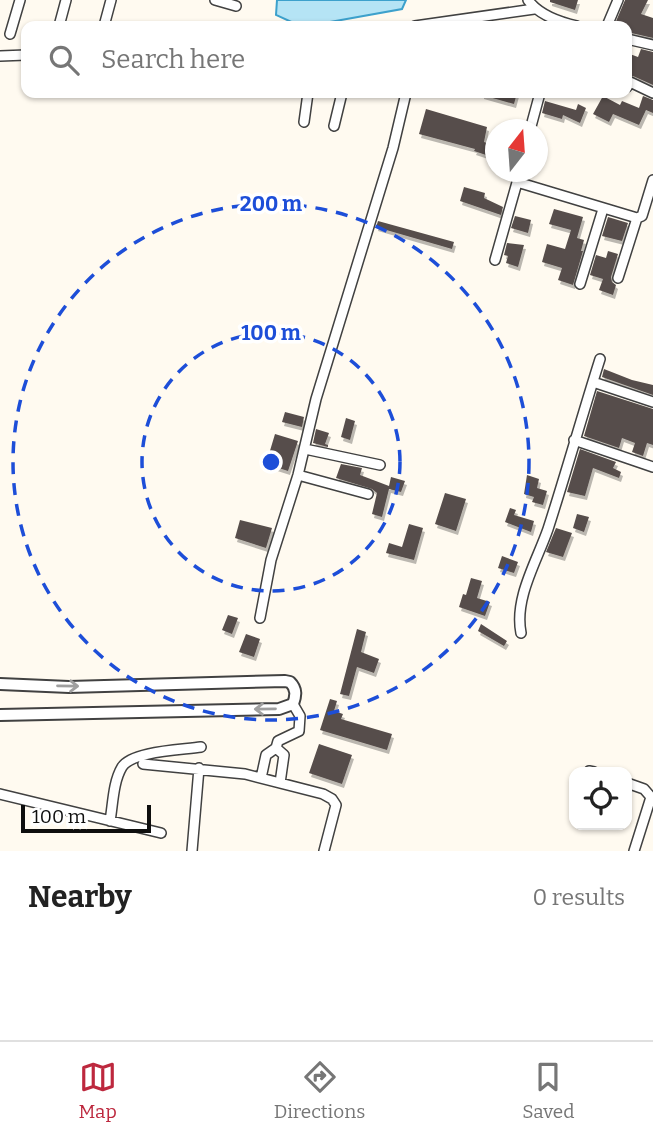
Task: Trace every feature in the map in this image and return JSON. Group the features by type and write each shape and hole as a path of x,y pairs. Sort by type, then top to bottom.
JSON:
{"street":[{"path":"10,34 20,0"},
{"path":"60,21 66,0"},
{"path":"99,0 111,2 105,21"},
{"path":"215,0 236,6"},
{"path":"528,0 534,9 556,21"},
{"path":"609,21 618,0"},
{"path":"462,21 534,9"},
{"path":"632,39 653,45"},
{"path":"0,57 21,55"},
{"path":"632,83 653,93"},
{"path":"304,122 306,98"},
{"path":"334,126 341,98"},
{"path":"260,618 271,560 298,475 316,399 393,148 404,98"},
{"path":"533,119 539,98"},
{"path":"495,260 517,182 637,218 642,216 653,180"},
{"path":"580,284 603,209"},
{"path":"618,278 637,218"},
{"path":"521,633 519,625 524,594 548,529 600,359"},
{"path":"593,382 653,401"},
{"path":"575,440 653,467"},
{"path":"305,449 380,465"},
{"path":"298,475 368,494"},
{"path":"0,684 69,687 285,681 294,686 296,696 293,705"},
{"path":"0,715 279,709 293,705"},
{"path":"261,778 266,755 276,748 278,741 299,731 300,716 293,705"},
{"path":"110,821 117,779 123,765 133,757 201,747"},
{"path":"276,748 284,755 280,783"},
{"path":"144,764 199,768 261,778 323,794 336,805 324,851"},
{"path":"192,851 199,768"},
{"path":"632,785 644,789 651,797 634,851"},
{"path":"0,794 161,833"}],"water":[{"path":"277,0 406,0 402,9 336,21 289,21 276,15"}],"building":[{"path":"550,0 578,0 575,10"},
{"path":"625,0 648,0 641,14 653,18 653,38 632,33 632,21 616,21"},
{"path":"641,49 653,52 653,85 632,76 632,55 638,57"},
{"path":"643,96 653,100 653,113 646,110 639,125 613,114 609,122 593,114 602,98 620,105 622,101 639,108"},
{"path":"493,98 516,98 514,104"},
{"path":"545,101 576,110 578,104 586,108 580,123 563,115 562,119 542,113"},
{"path":"426,109 485,126 485,155 474,151 475,149 419,134"},
{"path":"464,187 485,193 484,198 503,207 501,215 460,201"},
{"path":"554,209 583,217 577,238 584,240 583,251 573,285 558,280 562,268 542,262 547,244 565,249 571,230 549,224"},
{"path":"515,216 531,220 528,233 511,228"},
{"path":"608,217 628,223 622,241 602,236"},
{"path":"378,221 454,242 452,249 376,227"},
{"path":"507,243 524,245 518,267 506,263 508,256 504,255"},
{"path":"608,251 618,254 611,277 616,285 613,295 599,290 603,279 590,275 596,255 606,258"},
{"path":"604,369 653,385 653,395 602,377"},
{"path":"597,391 653,409 653,445 647,443 643,456 632,452 635,443 622,438 619,448 584,436"},
{"path":"285,412 304,417 302,427 282,422"},
{"path":"346,418 355,421 350,440 341,437"},
{"path":"316,429 329,433 325,444 328,447 313,443"},
{"path":"275,434 298,441 288,471 266,464"},
{"path":"580,449 616,462 613,468 621,472 619,478 593,468 585,496 567,492"},
{"path":"341,464 362,468 360,475 389,486 391,477 405,481 401,492 389,489 382,517 372,514 377,493 336,478"},
{"path":"527,475 539,479 537,488 547,491 543,505 532,502 534,497 524,494"},
{"path":"445,493 466,499 456,531 435,524"},
{"path":"510,508 516,510 514,515 534,521 531,532 505,522"},
{"path":"577,514 589,517 584,532 573,528"},
{"path":"240,520 272,528 266,548 235,538"},
{"path":"409,524 423,528 414,560 386,553 389,543 402,547"},
{"path":"556,528 572,533 563,557 546,552"},
{"path":"502,556 518,562 514,573 498,568"},
{"path":"471,578 482,581 477,598 490,602 485,616 459,607"},
{"path":"228,615 238,618 232,634 222,630"},
{"path":"481,624 507,641 504,646 478,631"},
{"path":"357,629 366,632 361,652 379,659 374,673 357,667 349,696 340,694"},
{"path":"246,634 260,639 254,657 239,652"},
{"path":"330,699 337,701 334,711 343,714 341,719 392,734 387,750 320,730"},
{"path":"319,744 352,755 342,784 309,773"}]}
